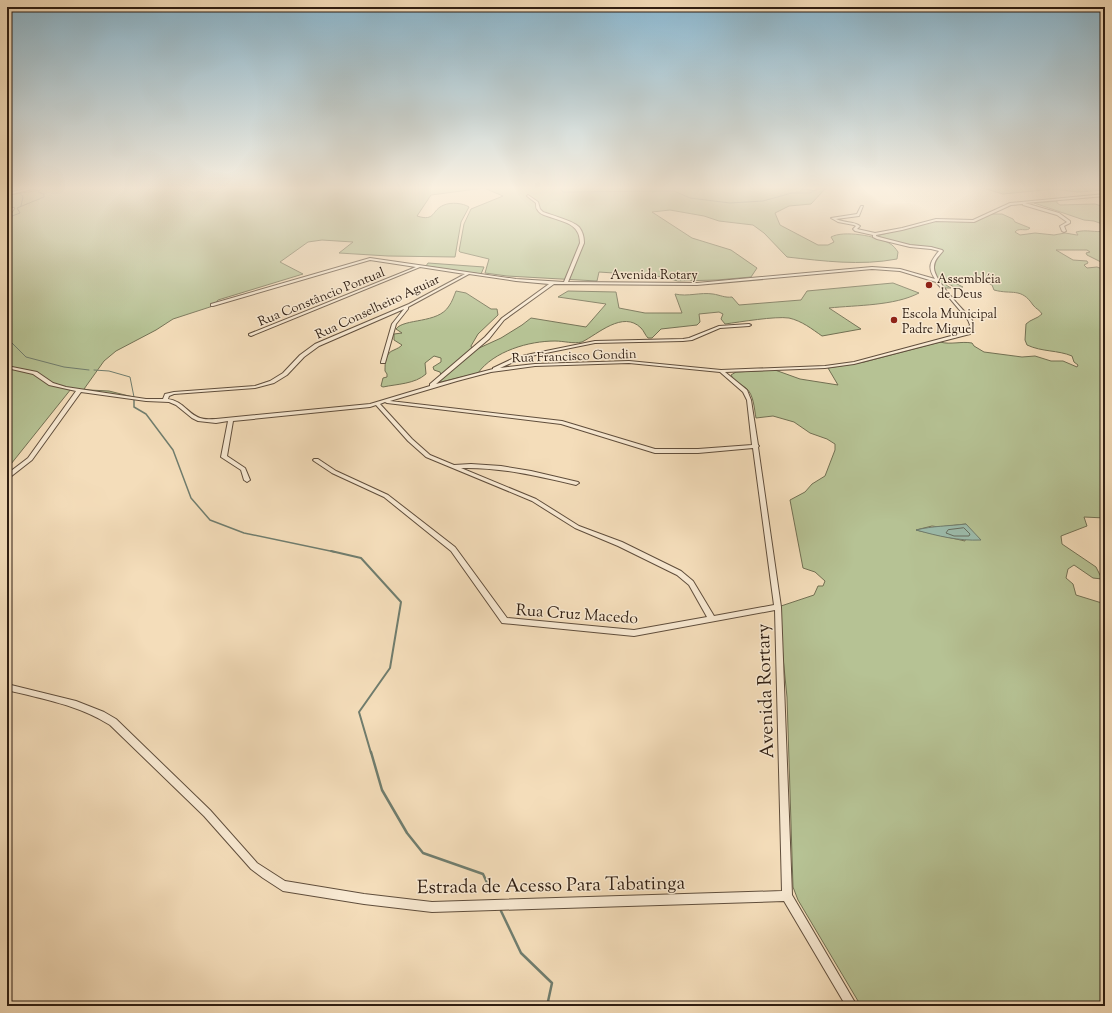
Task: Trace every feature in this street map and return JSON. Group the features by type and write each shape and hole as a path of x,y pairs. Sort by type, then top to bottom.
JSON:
{"street":[{"path":"566,283 582,243 581,235"},
{"path":"874,235 904,245 934,248 941,251 933,259 932,270 936,281"},
{"name":"Avenida Rotary","path":"212,305 370,259 503,278 553,283 690,284 872,268 900,270 936,281"},
{"name":"Rua Constâncio Pontual","path":"251,335 420,266"},
{"name":"Rua Conselheiro Aguiar","path":"165,400 167,395 174,393 254,387 272,382 286,374 302,356 317,345 410,305 469,273"},
{"name":"Rua Francisco Gondin","path":"7,367 39,375 47,382 55,386 78,391 146,400 165,400 178,404 200,420 231,420 380,403 430,386 491,371 535,365 629,362 721,371 844,365 968,332 972,325 970,320 936,281"},
{"path":"430,386 487,338 503,319 553,283"},
{"path":"383,362 394,324 410,305"},
{"path":"491,371 516,359 595,342 683,340 690,339 719,327 748,325"},
{"name":"Avenida Rortary","path":"721,371 748,395 756,446 766,534 778,607 787,896 852,1006"},
{"path":"7,477 26,463 33,455 78,391"},
{"path":"380,403 571,425 655,452 698,451 756,446"},
{"path":"380,403 421,452 428,456 534,500 577,527 620,544 680,573 691,583 712,619"},
{"path":"231,420 224,457 243,469 247,480"},
{"name":"Rua Cruz Macedo","path":"316,460 334,472 386,496 419,524 447,542 453,548 505,621 627,634 659,630 778,607"},
{"path":"454,466 488,466 509,468 576,483"},
{"name":"Estrada de Acesso Para Tabatinga","path":"7,687 80,705 101,714 113,722 207,813 254,866 266,876 284,886 364,899 432,907 787,896"}],"green space":[{"path":"7,235 459,235 455,257 388,256 339,253 353,242 322,240 308,242 280,262 303,274 218,300 213,306 173,319 156,330 116,351 104,361 84,389 109,391 137,398 71,389 7,469"},
{"path":"462,235 688,235 692,238 731,250 757,268 751,277 717,280 678,281 657,276 599,272 597,281 507,276 485,273 489,259 459,251"},
{"path":"766,235 800,235 818,245 828,245 834,242 831,237 836,235 861,235 883,240 893,246 898,252 897,259 869,262 828,261 787,257"},
{"path":"1105,235 1105,264 1087,255 1086,253 1090,252 1087,250 1056,250 1073,260 1087,261 1088,263 1084,265 1087,268 1097,267 1105,270 1100,275 1105,276 1105,518 1084,517 1087,526 1061,536 1062,544 1096,567 1102,579 1093,578 1074,565 1068,569 1066,578 1073,584 1076,595 1105,604 1105,1006 861,1006 798,900 793,887 787,697 778,607 814,595 818,586 823,586 825,581 815,572 803,568 790,500 805,492 812,484 825,476 835,450 835,444 827,439 810,433 794,422 773,416 756,418 751,394 746,388 735,381 731,375 736,372 775,370 800,379 838,385 828,368 864,362 940,342 972,343 984,352 1022,357 1035,356 1051,361 1063,361 1077,367 1078,365 1074,362 1072,356 1038,349 1027,345 1025,340 1026,324 1042,314 1029,299 1020,294 994,290 992,285 986,282 955,281 955,283 963,287 954,287 946,282 946,285 951,288 945,288 936,277 934,270 937,256 942,251 932,247 914,247 876,236","holes":["966,524 965,541 916,530 932,526 939,527"]},
{"path":"428,263 484,267 481,274 426,266"},
{"path":"893,283 919,293 887,303 829,308 861,329 822,336 803,323 789,318 767,318 725,324 721,319 723,314 719,312 699,314 700,322 697,325 661,329 652,338 648,338 641,328 634,323 626,321 611,325 582,342 545,341 523,345 503,353 493,359 478,373 437,383 477,349 501,338 531,318 586,327 606,304 558,297 568,291 616,292 619,308 645,313 682,313 675,294 716,294 732,297 739,305 801,300 807,291"},
{"path":"456,291 466,293 491,309 497,309 498,315 478,334 471,346 472,349 441,375 440,372 434,370 433,367 441,362 441,358 434,356 425,363 426,374 417,380 383,387 381,386 383,378 387,377 385,362 387,356 391,351 402,345 394,340 394,334 402,333 396,329 406,323 437,316 444,312 453,299"}],"water":[{"path":"966,524 981,540 956,539 916,530 934,527"}],"waterway":[{"path":"7,338 26,357 64,367 89,370"},
{"path":"94,370 109,371 130,377 134,397"},
{"path":"134,400 134,407 146,414 173,450 191,498 210,520 244,533 335,552"},
{"path":"331,551 361,558 401,602 390,668 359,712 371,753"},
{"path":"371,752 382,790 407,833 423,853 483,874 491,891"},
{"path":"501,911 521,953 552,983 547,1006"}],"place":[{"name":"Assembléia de Deus","path":"929,285"},
{"name":"Escola Municipal Padre Miguel","path":"894,320"}]}
